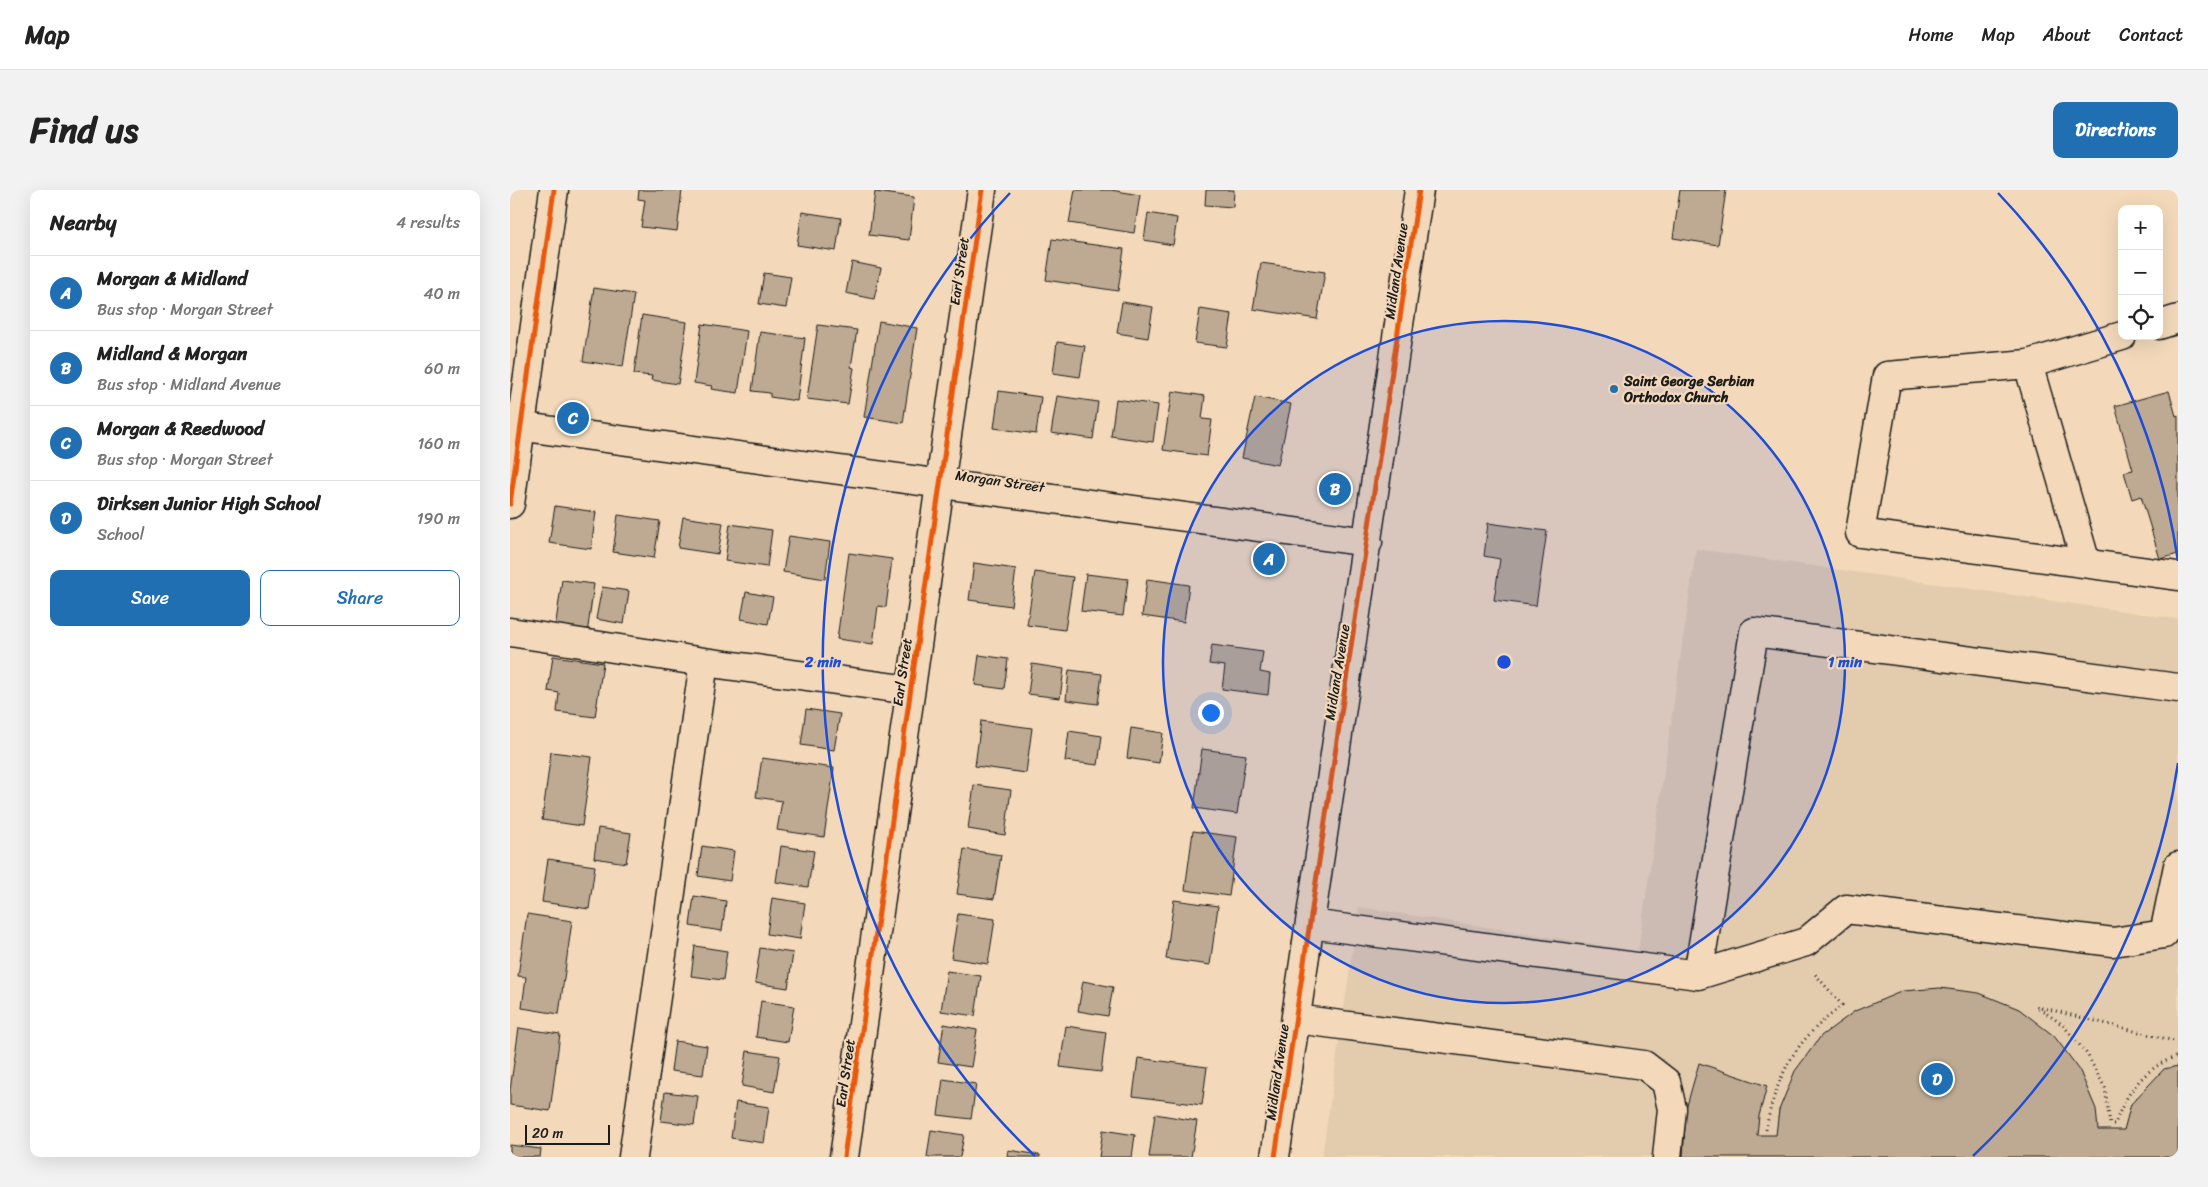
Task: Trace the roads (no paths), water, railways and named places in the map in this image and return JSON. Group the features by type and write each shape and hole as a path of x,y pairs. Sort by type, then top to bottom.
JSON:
{"street":[{"path":"510,504 516,426 554,190"},
{"name":"Earl Street","path":"844,1157 982,190"},
{"name":"Midland Avenue","path":"1275,1157 1419,190"},
{"path":"2163,324 2178,320"},
{"path":"2118,337 2028,364 1888,376 1860,533 2178,576"},
{"path":"2028,364 2086,564"},
{"name":"Morgan Street","path":"516,426 1368,542"},
{"path":"510,632 704,662 910,690"},
{"path":"1698,975 1754,632 2178,688"},
{"path":"633,1157 704,662"},
{"path":"1310,924 1698,975 1806,942 1846,909 2113,942 2164,934 2178,866"},
{"path":"1296,1019 1644,1065 1666,1082 1672,1109 1667,1157"}],"place":[{"name":"Saint George Serbian Orthodox Church","path":"1614,389"},
{"name":"Morgan & Reedwood","path":"573,418"},
{"name":"Midland & Morgan","path":"1335,489"},
{"name":"Morgan & Midland","path":"1269,559"},
{"name":"Dirksen Junior High School","path":"1937,1079"}]}
